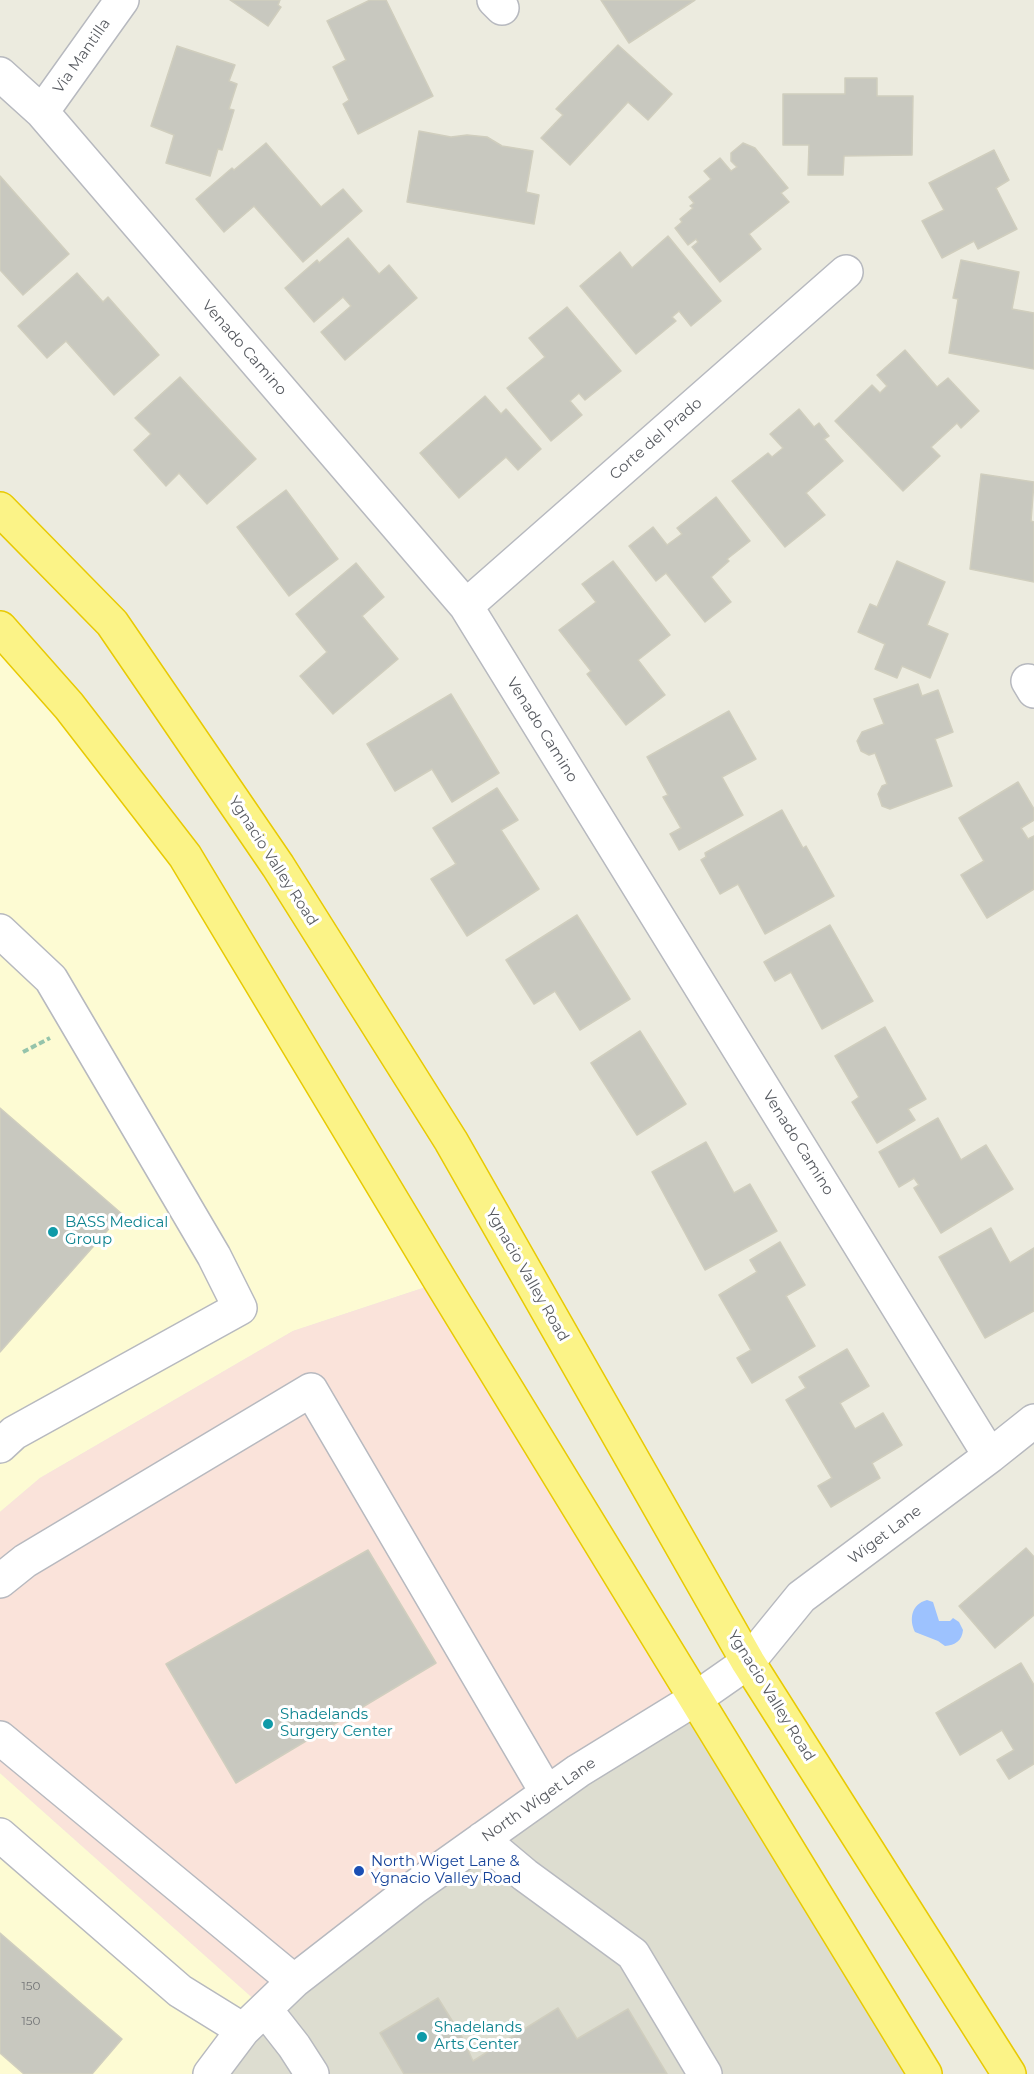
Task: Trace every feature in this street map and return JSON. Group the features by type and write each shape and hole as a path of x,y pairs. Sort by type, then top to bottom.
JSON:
{"highway":[{"name":"Ygnacio Valley Road","path":"0,509 112,623 278,866 451,1141 748,1662 1009,2074"},
{"path":"0,628 69,706 185,856 435,1272 925,2074"}],"street":[{"name":"Via Mantilla","path":"42,112 122,0"},
{"name":"Venado Camino","path":"0,74 42,112 466,606 990,1456"},
{"name":"Corte del Prado","path":"466,606 846,272"},
{"path":"0,931 51,979 214,1256 240,1308 14,1433 0,1446"},
{"path":"0,1581 25,1561 311,1390 547,1792"},
{"name":"Wiget Lane","path":"748,1662 801,1597 1034,1421"},
{"name":"North Wiget Lane","path":"210,2074 254,2020 294,1981 415,1887 578,1771 695,1699 748,1662"},
{"path":"0,1738 294,1981"},
{"path":"0,1835 180,1991 254,2020 294,2046 312,2074"},
{"path":"482,1839 525,1875 633,1954 705,2074"}],"shaded area":[{"path":"0,628 69,706 441,1282 293,1331 40,1478 0,1512"},
{"path":"441,1282 695,1699 265,2009 0,1773 0,1512 40,1478 293,1331"},
{"path":"695,1699 925,2074 210,2074 243,2030"},
{"path":"0,1773 265,2009 210,2074 0,2074"}],"water":[{"path":"927,1600 933,1602 939,1621 950,1621 953,1618 959,1622 963,1630 957,1642 945,1646 915,1632 912,1622 913,1613 918,1605"}],"building":[{"path":"230,0 280,0 278,5 281,7 268,26"},
{"path":"370,0 386,0 433,96 358,134 343,104 349,100 333,67 346,60 327,21"},
{"path":"601,0 695,0 629,43"},
{"path":"618,45 672,94 648,120 628,102 570,165 541,138 563,115 556,109"},
{"path":"177,46 235,65 229,81 237,84 229,109 234,110 222,150 218,149 210,176 166,163 174,135 151,126"},
{"path":"845,78 877,78 877,96 913,96 912,155 844,156 843,175 808,175 809,145 783,145 783,94 845,94"},
{"path":"419,131 451,137 467,135 487,137 502,146 533,151 526,192 539,195 534,224 407,202"},
{"path":"266,143 321,207 343,189 362,211 303,262 254,206 224,232 196,199"},
{"path":"743,143 755,148 788,188 781,193 789,202 749,234 761,249 720,282 692,247 698,242 696,239 688,245 675,228 682,222 680,219 693,208 690,206 694,203 689,197 711,179 704,171 720,158 731,171 737,167 731,161 731,153"},
{"path":"994,150 1009,180 996,188 1017,229 978,249 974,241 942,258 922,221 944,210 929,183"},
{"path":"0,176 69,254 23,295 0,270"},
{"path":"668,236 721,301 691,326 679,311 672,317 676,321 636,354 580,286 620,252 632,268"},
{"path":"348,238 379,274 389,265 417,298 345,360 321,332 351,306 343,297 314,322 285,288 317,260 319,263"},
{"path":"961,260 1019,272 1012,309 1034,313 1034,369 949,353 958,299 953,298"},
{"path":"77,273 103,302 108,297 159,355 114,395 66,341 47,358 18,326"},
{"path":"567,307 621,371 585,400 579,393 570,401 582,415 551,441 507,388 545,357 529,338"},
{"path":"905,350 937,387 948,378 979,411 961,428 957,423 931,447 940,456 903,491 835,421 872,385 880,393 887,386 877,375"},
{"path":"180,377 256,459 207,504 179,473 166,486 134,450 151,434 135,418"},
{"path":"485,396 501,414 506,409 541,449 518,470 506,457 459,498 420,453"},
{"path":"799,409 814,427 819,423 829,436 824,439 843,461 806,493 825,515 785,547 732,481 768,453 772,457 783,448 770,434"},
{"path":"981,474 1034,482 1031,521 1034,522 1034,582 970,569"},
{"path":"286,490 338,559 289,596 237,527"},
{"path":"716,497 750,541 727,559 729,561 711,577 731,602 705,622 666,573 656,581 629,546 653,527 667,545 682,534 677,528"},
{"path":"613,561 670,635 638,660 665,695 626,725 587,674 591,671 559,630 596,602 582,584"},
{"path":"897,561 945,582 927,625 948,634 930,678 902,666 897,678 875,669 885,644 858,632 870,604 877,607"},
{"path":"356,563 384,597 362,616 398,659 333,714 300,676 327,652 296,614"},
{"path":"918,684 922,696 938,690 953,732 935,739 952,786 890,809 882,806 878,794 882,786 887,784 875,753 869,755 861,751 857,741 862,732 884,724 874,699"},
{"path":"451,694 499,773 452,802 432,769 395,791 367,744"},
{"path":"729,711 756,759 722,777 743,815 679,850 670,834 681,828 663,797 668,795 647,757"},
{"path":"1018,782 1034,809 1034,820 1021,828 1028,839 1034,836 1034,889 987,918 961,875 984,861 959,818"},
{"path":"497,788 518,820 501,830 539,889 467,936 431,879 456,864 433,828"},
{"path":"782,810 803,848 806,846 834,896 765,934 738,884 720,894 701,860 706,857 705,853"},
{"path":"577,915 630,999 580,1030 555,991 534,1004 506,960"},
{"path":"830,925 873,1001 822,1029 791,972 775,981 764,962"},
{"path":"885,1027 926,1099 908,1109 915,1120 877,1143 852,1102 859,1097 835,1056"},
{"path":"640,1031 686,1104 637,1135 591,1063"},
{"name":"BASS Medical Group","path":"0,1108 122,1214 0,1352"},
{"path":"938,1118 961,1160 986,1145 1013,1189 941,1233 914,1188 919,1185 914,1178 899,1187 879,1152"},
{"path":"706,1142 734,1193 750,1184 777,1231 705,1270 652,1172"},
{"path":"991,1228 1010,1263 1034,1248 1034,1311 985,1338 939,1257"},
{"path":"780,1242 805,1285 786,1296 815,1346 752,1383 737,1358 751,1350 719,1295 757,1272 750,1260"},
{"path":"847,1349 869,1386 840,1403 855,1429 883,1413 902,1445 872,1463 880,1478 831,1507 818,1486 832,1478 786,1400 806,1388 799,1377"},
{"path":"1026,1548 1034,1557 1034,1615 995,1648 959,1606"},
{"name":"Shadelands Surgery Center","path":"368,1550 436,1663 236,1783 166,1664"},
{"path":"1021,1663 1034,1685 1034,1764 1009,1779 997,1760 1014,1750 1002,1730 960,1755 936,1713"},
{"path":"0,1933 122,2039 92,2074 24,2074 0,2053"},
{"name":"Shadelands Arts Center","path":"438,1998 461,2035 473,2061 558,2008 577,2039 628,2009 667,2074 404,2074 380,2033"}],"place":[{"name":"BASS Medical Group","path":"53,1232"},
{"name":"Shadelands Surgery Center","path":"268,1724"},
{"name":"North Wiget Lane & Ygnacio Valley Road","path":"359,1871"},
{"name":"Shadelands Arts Center","path":"422,2037"}]}
